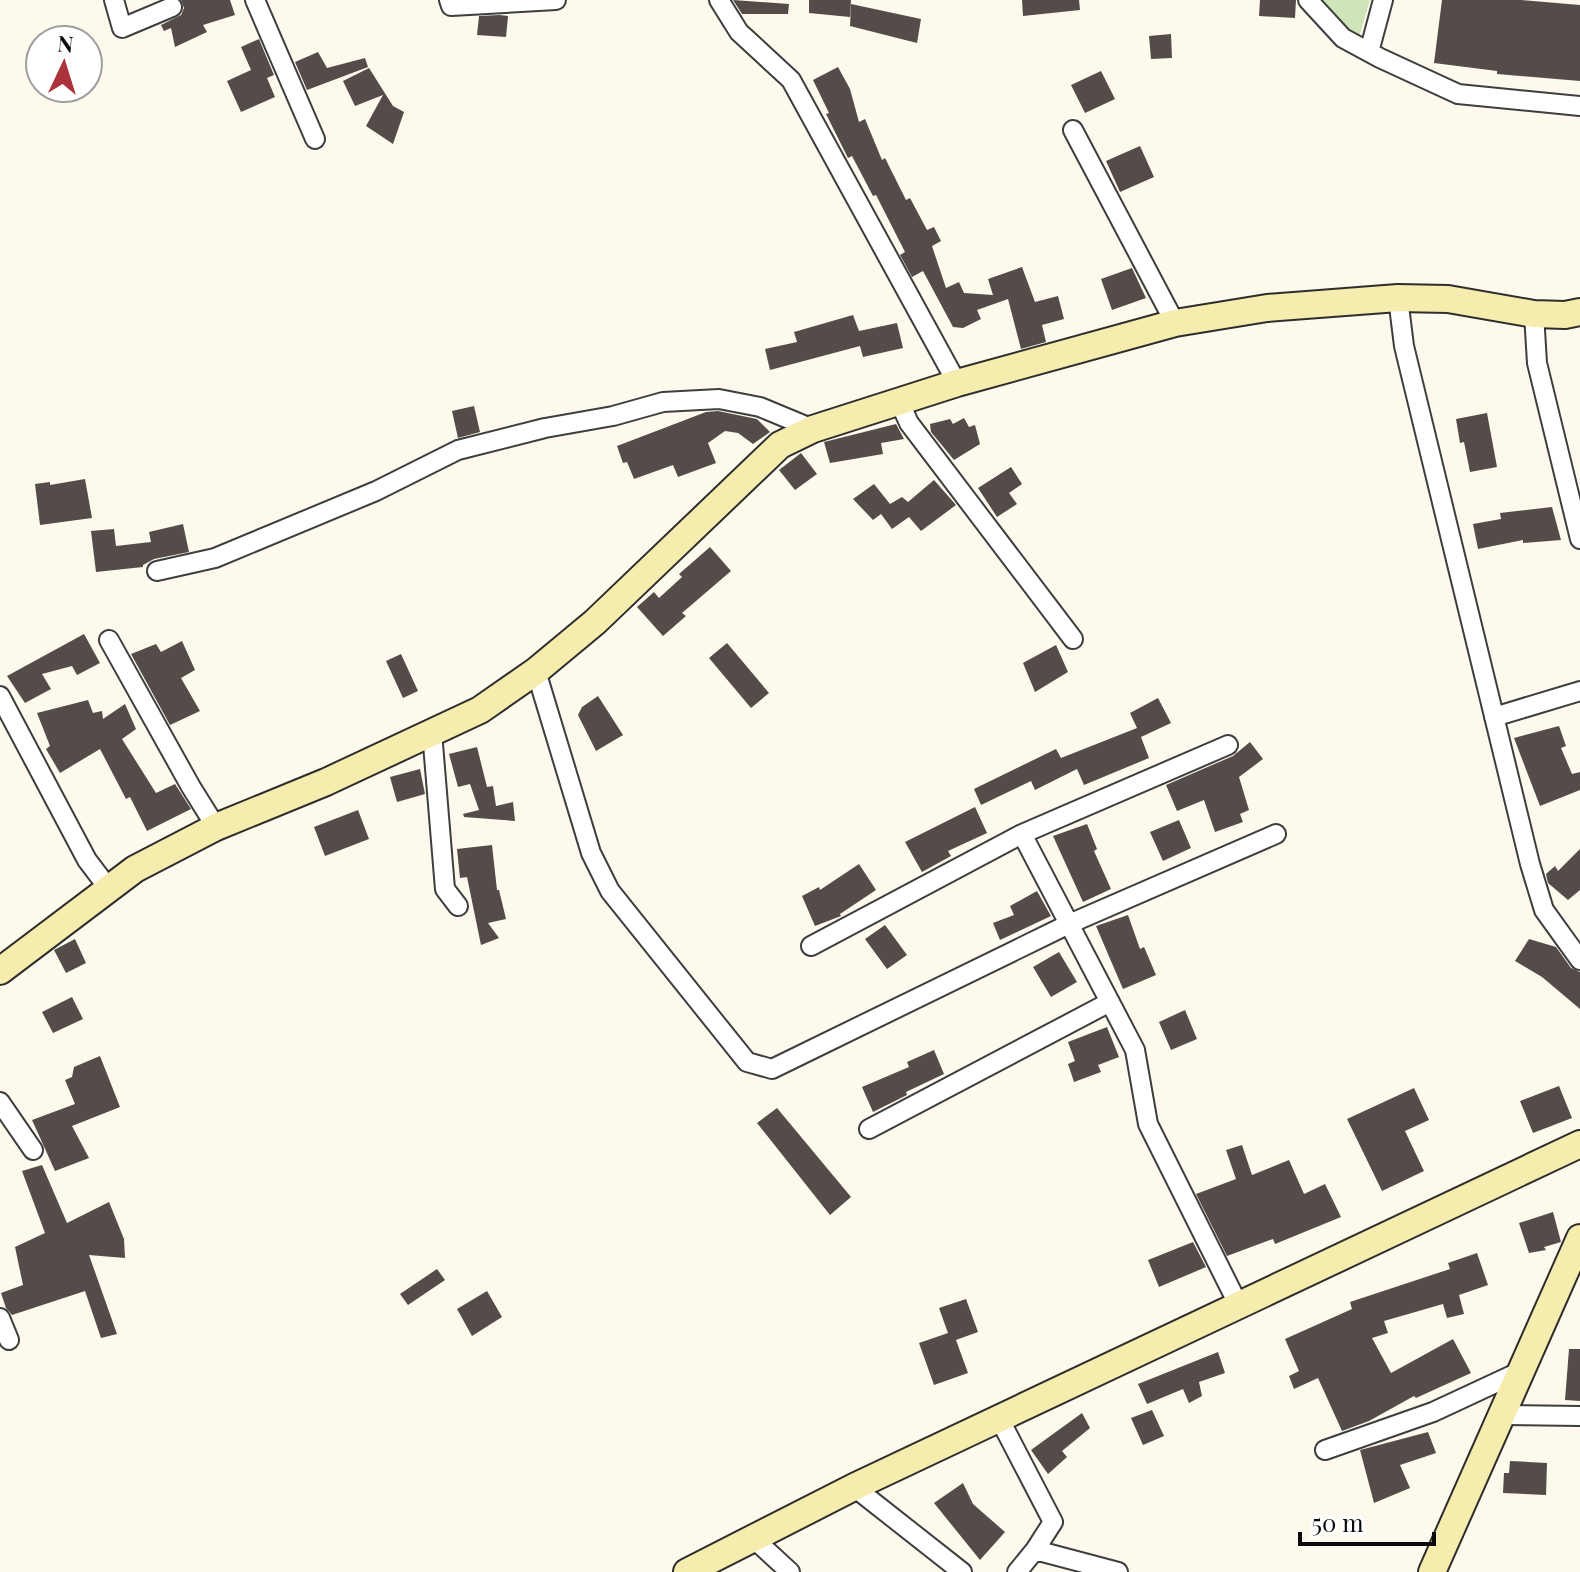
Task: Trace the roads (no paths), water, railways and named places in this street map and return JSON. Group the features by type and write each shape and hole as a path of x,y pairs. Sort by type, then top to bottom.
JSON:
{"street":[{"path":"114,0 122,28 172,7"},
{"path":"255,0 315,139"},
{"path":"449,0 451,6 556,0"},
{"path":"719,0 739,32 791,80 957,383"},
{"path":"1308,0 1343,38 1458,94 1580,106"},
{"path":"1369,52 1383,0"},
{"path":"1073,130 1175,323"},
{"path":"1398,298 1404,346 1530,864 1544,910 1580,960"},
{"path":"0,971 135,869 216,827 326,782 480,710 536,671 595,622 780,445 813,429 957,383 1175,323 1267,308 1398,298 1448,299 1534,314 1580,312"},
{"path":"1534,314 1537,363 1580,539"},
{"path":"157,571 215,558 376,491 458,450 663,402 719,399 760,407 813,429"},
{"path":"899,401 909,423 1073,639"},
{"path":"109,640 216,827"},
{"path":"536,671 591,853 610,891 747,1062 772,1069 1069,924 1276,834"},
{"path":"1494,717 1580,691"},
{"path":"0,696 87,860 109,889"},
{"path":"432,732 445,889 458,906"},
{"path":"811,946 1022,834 1228,745"},
{"path":"1022,834 1135,1050 1148,1124 1238,1304"},
{"path":"869,1129 1110,1002"},
{"path":"0,1102 33,1150"},
{"path":"687,1572 854,1487 1580,1144"},
{"path":"1432,1572 1580,1238"},
{"path":"0,1318 9,1340"},
{"path":"1325,1450 1433,1412 1519,1372"},
{"path":"1502,1415 1580,1416"},
{"path":"1000,1420 1053,1522 1017,1572"},
{"path":"854,1487 962,1572"},
{"path":"753,1538 790,1572"},
{"path":"1035,1550 1118,1572"}]}
